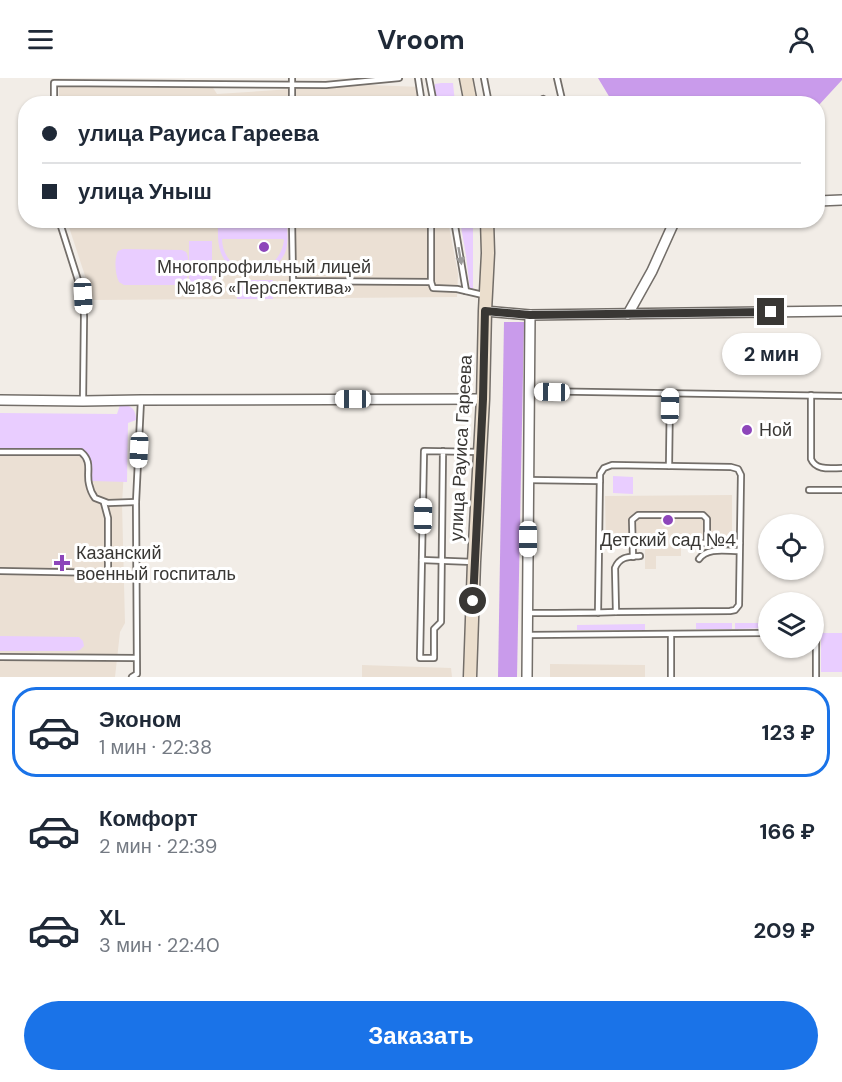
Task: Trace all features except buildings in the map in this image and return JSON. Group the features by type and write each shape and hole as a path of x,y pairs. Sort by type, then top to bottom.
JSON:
{"street":[{"path":"466,78 469,96"},
{"path":"825,201 842,200"},
{"name":"улица Рауиса Гареева","path":"470,677 483,399 487,228"},
{"path":"628,314 652,271 671,228"},
{"path":"485,311 530,315 842,310"},
{"path":"527,677 530,315"},
{"path":"0,400 483,399"}],"lane":[{"path":"292,78 292,96"},
{"path":"324,78 326,85"},
{"path":"54,96 54,84 326,85 399,78"},
{"path":"418,78 421,96"},
{"path":"429,78 432,96"},
{"path":"484,78 487,96"},
{"path":"557,78 561,96"},
{"path":"62,228 83,296 83,401"},
{"path":"292,228 293,281 431,282"},
{"path":"431,228 433,288 486,295"},
{"path":"455,228 466,291"},
{"path":"529,391 842,396"},
{"path":"669,466 670,393"},
{"path":"811,395 812,463 820,467 842,468"},
{"path":"132,677 136,674 136,502 141,400"},
{"path":"443,451 441,622 434,628 434,658 420,658 424,451 443,451 480,452"},
{"path":"0,452 81,453 89,463 89,485 95,498 104,502 136,502"},
{"path":"527,613 598,613 735,610 738,605 740,543 741,475 738,469 731,467 608,466 602,470 600,474 598,613"},
{"path":"528,480 600,481"},
{"path":"809,490 842,490"},
{"path":"0,572 108,573 108,518 104,502"},
{"path":"633,557 632,519 636,516 703,515 707,519 707,543"},
{"path":"613,540 633,540"},
{"path":"698,543 740,543"},
{"path":"699,559 708,551 739,551"},
{"path":"616,612 615,568 622,558 640,556"},
{"path":"422,560 474,561"},
{"path":"527,635 758,633"},
{"path":"671,634 671,677"},
{"path":"0,657 136,658"},
{"path":"816,658 816,677"}],"shaded area":[{"path":"598,78 842,78 825,98 825,96 609,96"},
{"path":"208,80 217,94 369,85 422,87 424,96 59,96 59,82"},
{"path":"453,83 454,96 436,96 435,84"},
{"name":"Многопрофильный лицей №186 «Перспектива»","path":"69,228 449,228 458,274 457,297 93,300"},
{"path":"218,228 287,228 286,249 279,262 271,268 253,274 234,269 226,262 218,241","holes":["222,239 284,240 280,253 272,263 252,270 241,268 231,262 225,252"]},
{"path":"461,228 473,228 473,290 470,289"},
{"path":"189,241 212,241 212,286 189,286"},
{"path":"123,249 185,251 188,262 186,282 181,285 124,285 119,282 115,266 118,251"},
{"path":"237,280 273,280 273,299 237,299"},
{"path":"504,322 524,322 517,677 498,677"},
{"path":"120,405 130,406 136,416 136,420 128,423 127,482 92,481 91,460 81,450 0,448 0,413 117,414"},
{"name":"Казанский военный госпиталь","path":"127,424 122,503 125,623 120,632 115,677 0,677 0,425"},
{"path":"613,476 633,477 633,494 613,493"},
{"name":"Детский сад №4","path":"732,495 732,546 681,546 681,556 656,556 656,569 645,569 645,547 606,547 605,496"},
{"path":"696,623 732,623 732,629 696,629"},
{"path":"735,623 758,623 758,628 735,629"},
{"path":"645,624 645,630 577,630 577,625"},
{"path":"824,633 842,633 842,672 821,672 821,658 824,658"},
{"path":"0,636 79,637 84,646 75,651 0,651"},
{"path":"550,664 645,665 645,677 550,677"},
{"path":"362,665 451,668 452,677 362,677"}],"place":[{"name":"Многопрофильный лицей №186 «Перспектива»","path":"264,247"},
{"name":"Ной","path":"747,430"},
{"name":"Детский сад №4","path":"668,520"},
{"name":"Казанский военный госпиталь","path":"62,563"}],"route":[{"path":"473,601 485,311 530,315 771,312"}]}
